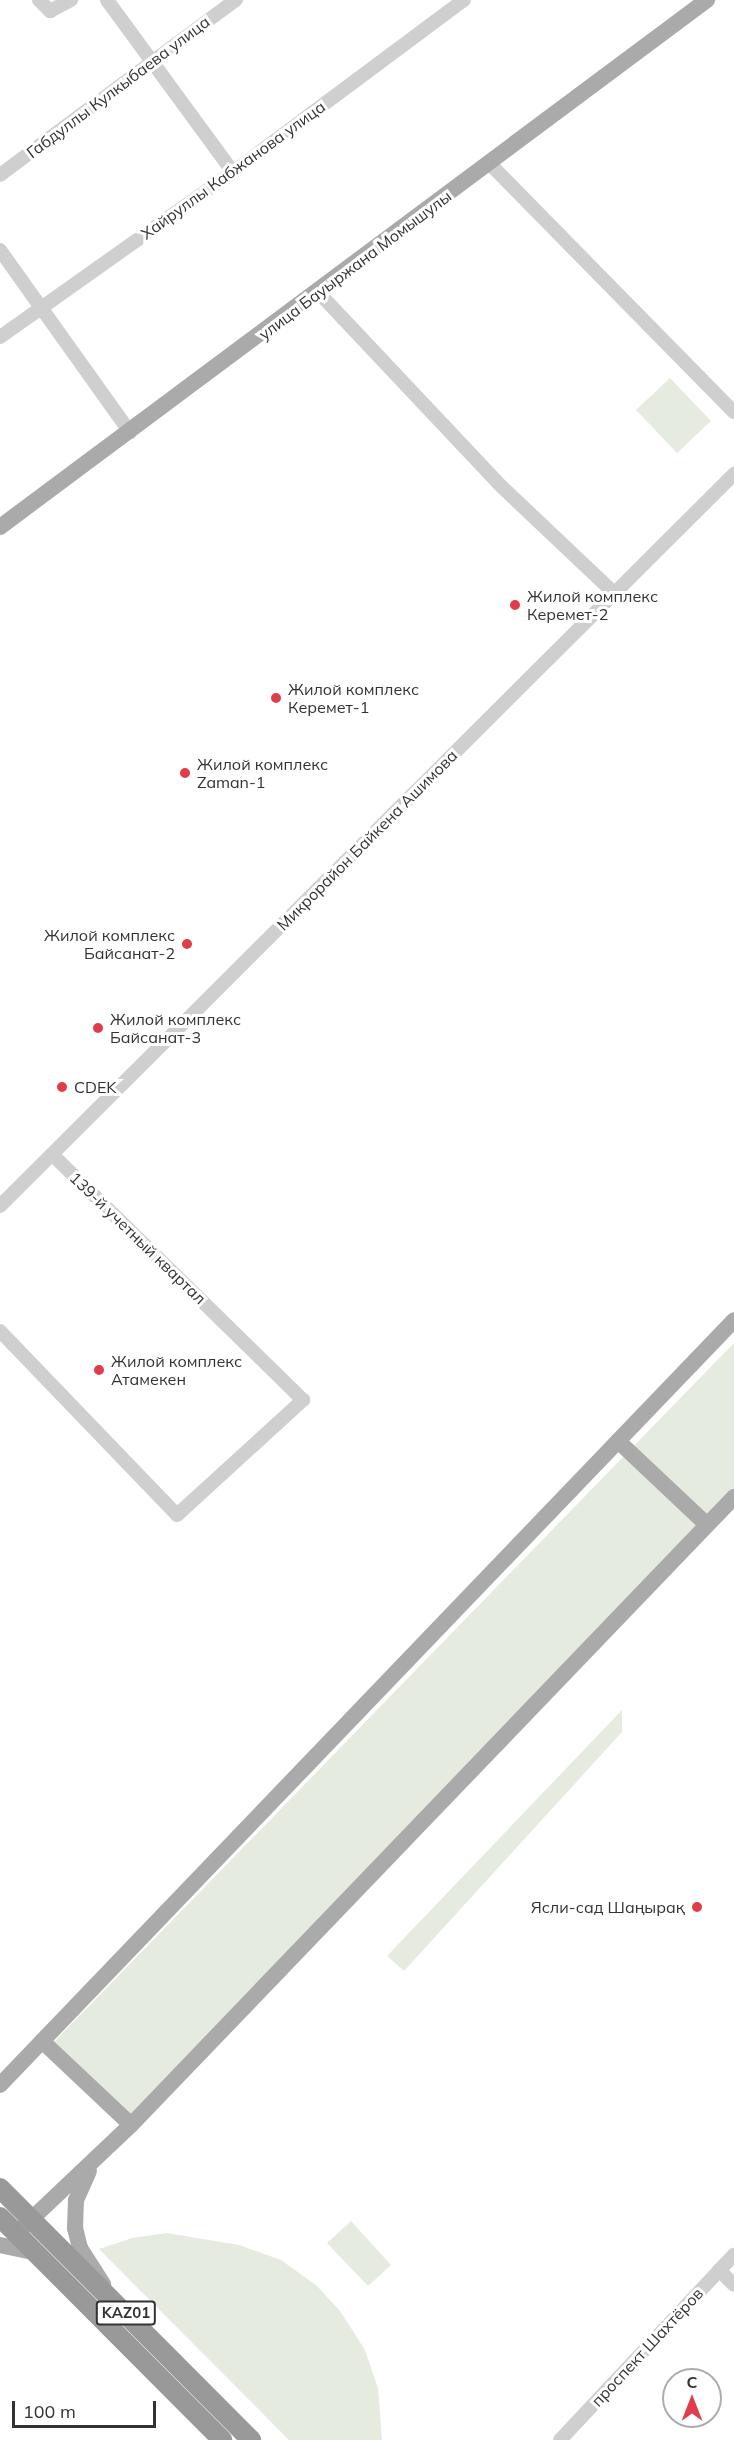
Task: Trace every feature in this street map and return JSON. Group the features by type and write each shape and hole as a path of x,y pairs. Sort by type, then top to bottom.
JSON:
{"highway":[{"name":"KАZ01","path":"0,2188 251,2440"},
{"name":"KАZ01","path":"0,2217 222,2440"}],"main road":[{"name":"улица Бауыржана Момышулы","path":"0,527 319,293 707,0"},
{"path":"0,2085 6,2074 42,2041 734,1320"},
{"path":"618,1441 707,1525"},
{"path":"116,2302 80,2248 76,2200 83,2178 126,2130 734,1497"},
{"path":"42,2041 126,2130"},
{"path":"16,2233 126,2130"},
{"path":"0,2245 37,2253"}],"street":[{"path":"39,0 50,11 71,0"},
{"path":"107,0 233,172"},
{"name":"Габдуллы Кулкыбаева улица","path":"0,175 236,0"},
{"name":"Хайруллы Кабжанова улица","path":"0,337 233,172 464,0"},
{"path":"490,164 734,412"},
{"path":"0,250 130,432"},
{"path":"319,293 502,487 614,593"},
{"name":"Микрорайон Байкена Ашимова","path":"0,1206 734,474"},
{"name":"139-й учетный квартал","path":"0,1331 177,1515 303,1401 52,1154"},
{"name":"проспект Шахтёров","path":"560,2440 734,2255"},
{"path":"719,2270 734,2285"}],"shaded area":[{"path":"670,378 711,421 677,453 636,410"},
{"path":"734,1343 734,1488 126,2119 53,2043"},
{"path":"622,1710 622,1732 404,1971 387,1956"},
{"path":"351,2221 391,2265 368,2286 327,2243"},
{"path":"167,2233 239,2245 281,2260 317,2286 340,2311 365,2350 378,2388 382,2440 289,2440 99,2249 132,2238"}],"place":[{"name":"Жилой комплекс Керемет-2","path":"515,605"},
{"name":"Жилой комплекс Керемет-1","path":"276,698"},
{"name":"Жилой комплекс Zaman-1","path":"185,773"},
{"name":"Жилой комплекс Байсанат-2","path":"187,944"},
{"name":"Жилой комплекс Байсанат-3","path":"98,1028"},
{"name":"CDEK","path":"62,1087"},
{"name":"Жилой комплекс Атамекен","path":"99,1370"},
{"name":"Ясли-сад Шаңырақ","path":"697,1907"}]}
